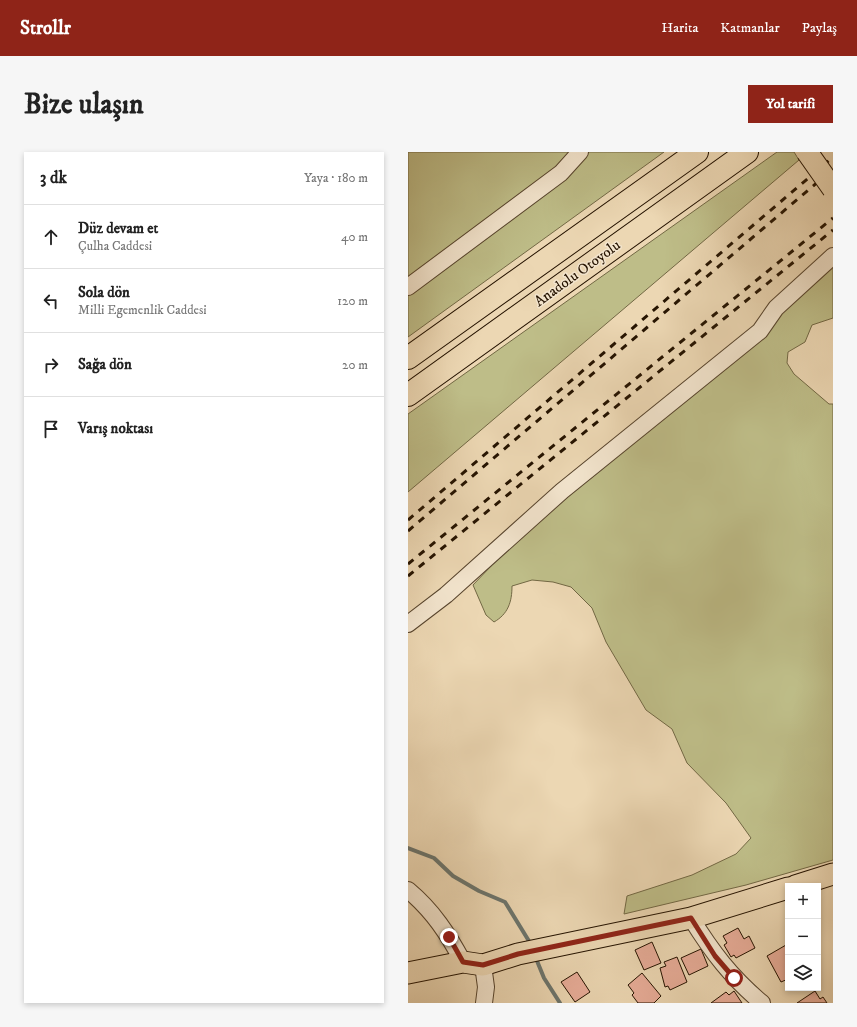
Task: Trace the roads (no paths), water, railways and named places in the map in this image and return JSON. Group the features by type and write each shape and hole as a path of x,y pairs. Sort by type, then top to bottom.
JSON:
{"highway":[{"name":"Anadolu Otoyolu","path":"408,358 697,152"},
{"name":"Anadolu Otoyolu","path":"408,395 747,152"}],"main road":[{"path":"807,152 833,189"},
{"path":"804,883 833,874"},
{"path":"408,973 473,964 691,918 785,889"}],"street":[{"path":"408,287 561,173 580,152"},
{"path":"408,624 446,595 586,471 760,331 776,308 833,256"},
{"path":"408,890 435,916 449,937 473,964 486,988 484,1003"},
{"path":"691,918 715,956 741,985 762,1003"},
{"path":"741,985 750,1003"}],"waterway":[{"path":"408,848 434,858 453,876 479,891 505,902 532,946"},
{"path":"535,956 544,978 560,1003"}],"railway":[{"path":"408,520 833,157"},
{"path":"408,531 833,169"},
{"path":"408,564 833,218"},
{"path":"408,576 833,230"}]}
